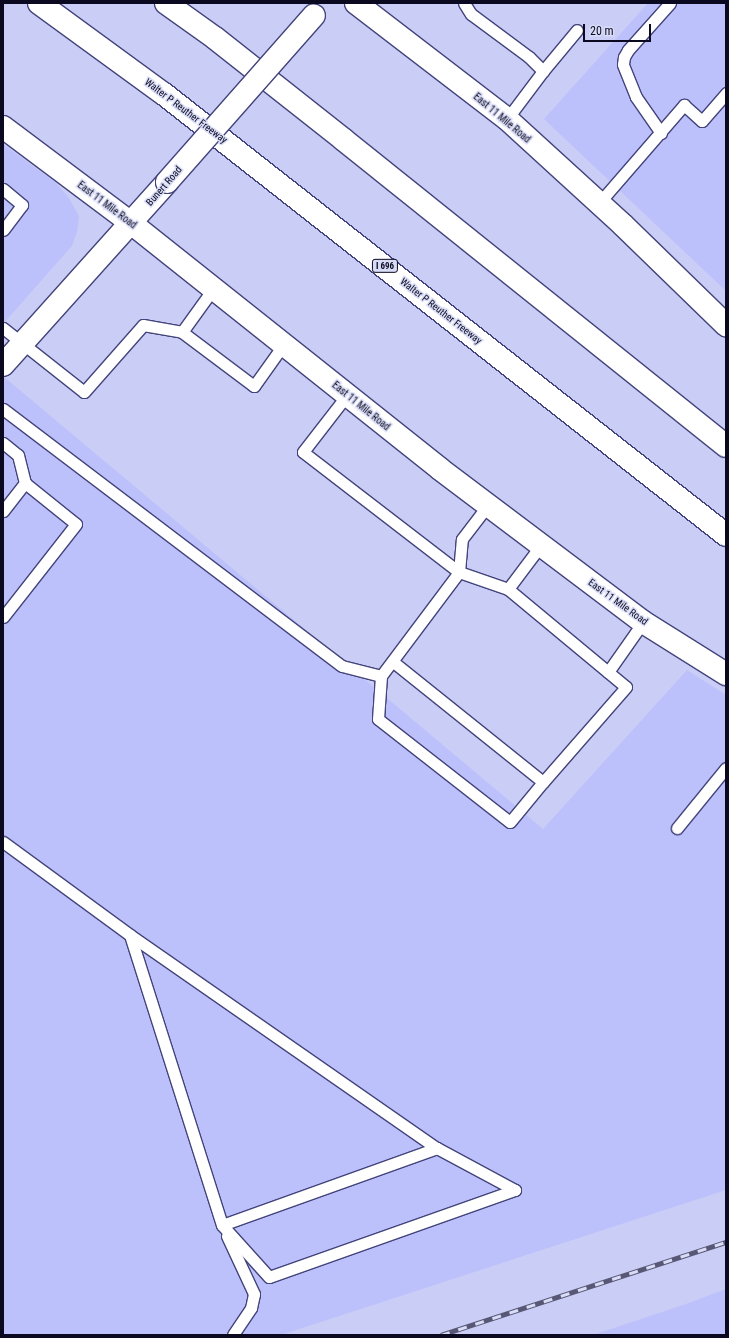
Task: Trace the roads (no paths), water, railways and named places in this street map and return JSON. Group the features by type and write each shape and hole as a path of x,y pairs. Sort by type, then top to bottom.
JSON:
{"main road":[{"name":"Walter P Reuther Freeway","path":"39,3 164,94 726,535"},
{"path":"166,3 215,38 338,135 726,446"},
{"name":"East 11 Mile Road","path":"356,3 507,119 599,203 726,325"},
{"name":"Bunert Road","path":"3,366 131,223 318,9"},
{"name":"East 11 Mile Road","path":"3,127 131,223 488,505 643,622 726,674"}],"lane":[{"path":"464,3 471,14 529,57 544,71"},
{"path":"661,133 636,97 623,64 624,57 628,50 670,3"},
{"path":"507,119 577,30"},
{"path":"599,203 684,105 702,121 726,93"},
{"path":"3,189 22,205 3,230"},
{"path":"182,332 213,289"},
{"path":"3,328 84,392 143,325 182,332 254,386 284,344"},
{"path":"347,395 303,452 459,572 508,589 626,687 510,822 378,720 381,676 459,572 462,539 488,505"},
{"path":"3,409 342,666 381,676"},
{"path":"3,443 18,455 25,483 76,524 3,617"},
{"path":"3,511 25,483"},
{"path":"508,589 541,545"},
{"path":"608,672 643,622"},
{"path":"392,661 543,782"},
{"path":"677,828 726,768"},
{"path":"3,842 130,935 437,1148 515,1190 269,1277 222,1225"},
{"path":"130,935 222,1225 254,1294 251,1308 233,1335"},
{"path":"222,1225 437,1148"}],"railway":[{"path":"441,1335 726,1242"}]}
